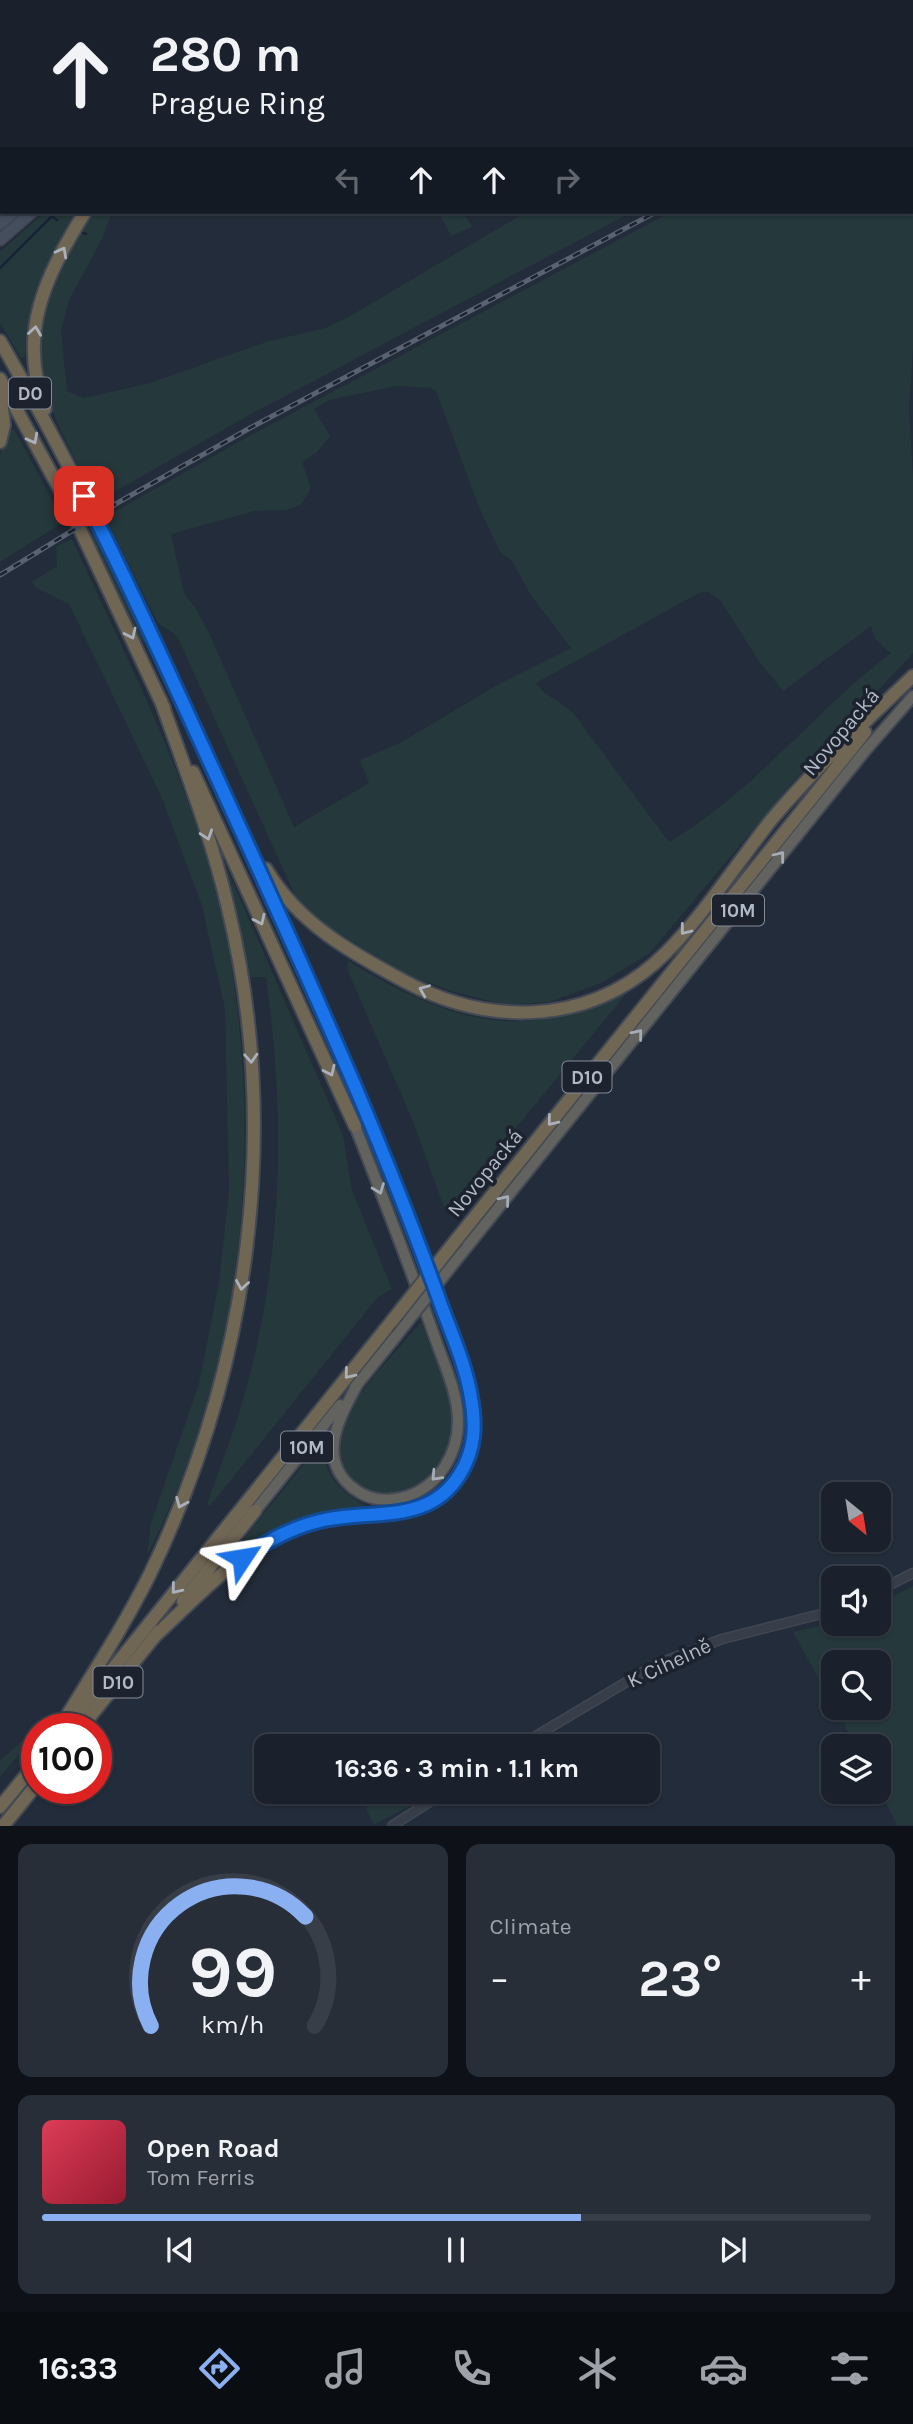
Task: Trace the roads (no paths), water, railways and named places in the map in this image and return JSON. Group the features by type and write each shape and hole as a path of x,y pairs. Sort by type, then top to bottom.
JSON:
{"highway":[{"path":"59,446 33,368 33,336 39,306 50,276 84,214"},
{"name":"D0","path":"0,341 59,446 122,573 240,827 378,1141 423,1254 471,1394 474,1429 471,1449 458,1477 443,1494 413,1511 333,1518 274,1538 226,1571 155,1636"},
{"name":"D0","path":"0,379 70,508 355,1126"},
{"path":"0,393 4,425 0,442"},
{"path":"240,827 272,880 295,910 332,939 372,963 409,984 460,1004 512,1013 558,1011 616,990 657,962 799,788 913,676"},
{"name":"Novopacká","path":"74,1713 856,742 913,676"},
{"name":"Novopacká","path":"93,1713 864,751 913,696"},
{"path":"70,1713 136,1601 183,1500 205,1439 229,1351 249,1233 254,1107 239,957 220,874 161,701"},
{"path":"355,1126 430,1325 457,1414 453,1451 433,1481 403,1497 388,1500 368,1497 346,1482 333,1453 336,1427 358,1383"},
{"path":"0,1807 21,1781"},
{"path":"3,1825 21,1803"}],"main road":[{"path":"0,240 30,214"}],"street":[{"path":"891,1584 913,1573"},
{"name":"K Cihelně","path":"539,1734 655,1665 722,1639 821,1614"},
{"path":"392,1825 426,1804"}],"waterway":[{"path":"49,214 57,220"},
{"path":"0,268 54,214"}],"railway":[{"path":"0,575 119,502 250,428 652,214"}]}
